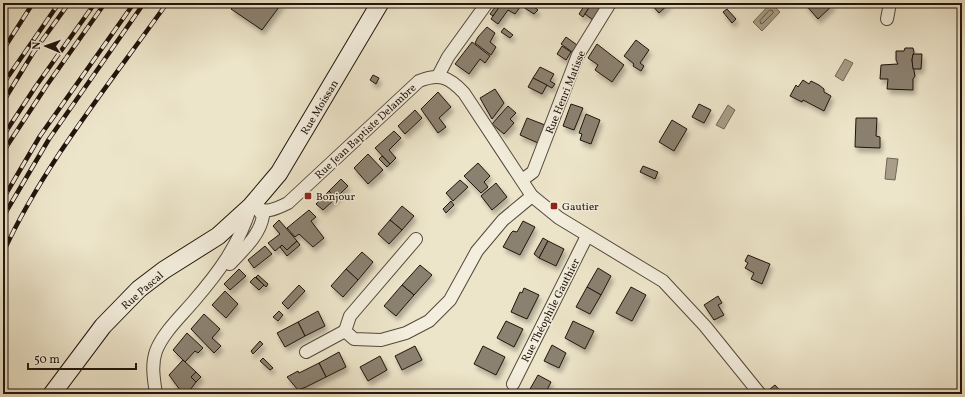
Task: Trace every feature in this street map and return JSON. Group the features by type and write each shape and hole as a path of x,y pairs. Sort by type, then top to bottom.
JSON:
{"main road":[{"name":"Rue Moissan","path":"255,208 279,173 380,3"},
{"name":"Rue Pascal","path":"52,394 104,326 139,289 164,270 218,236 255,208"}],"street":[{"path":"487,3 448,57 438,76 447,78 456,84 464,93 532,196 559,218 664,281 705,326 760,394"},
{"name":"Rue Henri Matisse","path":"522,180 533,172 578,55 610,3"},
{"path":"887,19 890,3"},
{"name":"Rue Jean Baptiste Delambre","path":"255,208 272,211 288,203 419,81 438,76"},
{"path":"345,331 354,339 381,340 406,332 430,321 450,300 476,251 503,220 532,196"},
{"path":"156,394 153,363 159,343 214,277 239,238 255,208"},
{"name":"Rue Théophile Gauthier","path":"513,384 587,236"},
{"path":"306,352 345,331 350,316 416,239"}],"water":[{"path":"771,3 780,12 762,31 753,22"},
{"path":"845,59 853,63 843,81 835,76"},
{"path":"728,105 735,110 724,129 716,125"},
{"path":"887,158 898,159 895,180 885,179"}],"building":[{"path":"236,3 282,3 262,30 231,9"},
{"path":"498,3 502,3 493,16 490,14"},
{"path":"502,3 517,3 521,6 515,14 508,10 498,24 491,19"},
{"path":"526,3 534,3 532,5 538,10 534,14 523,7"},
{"path":"586,3 592,3 583,17 579,14"},
{"path":"592,3 604,3 593,20 585,14"},
{"path":"650,3 670,3 659,13"},
{"path":"804,3 831,3 833,5 818,19"},
{"path":"727,9 736,19 732,23 723,12"},
{"path":"487,27 495,33 490,42 496,47 491,55 475,43"},
{"path":"504,28 513,35 510,38 501,32"},
{"path":"566,37 577,45 572,52 561,44"},
{"path":"636,40 649,50 640,63 644,66 641,71 633,66 634,64 624,56"},
{"path":"472,42 490,56 485,63 480,59 469,74 455,64"},
{"path":"597,44 624,65 612,82 595,70 598,65 588,58"},
{"path":"562,46 571,52 566,60 557,54"},
{"path":"905,48 913,48 914,52 912,60 915,76 913,79 913,90 887,89 888,79 880,79 881,65 898,64 896,60 896,51 904,51"},
{"path":"913,54 922,54 921,69 913,69"},
{"path":"540,67 554,74 550,81 555,84 552,88 533,78"},
{"path":"373,75 379,78 376,84 370,80"},
{"path":"533,78 547,85 542,94 528,87"},
{"path":"803,80 809,84 811,81 819,85 824,89 824,92 831,96 824,111 803,100 802,102 790,96 796,85 798,87"},
{"path":"495,89 504,103 492,119 480,98"},
{"path":"438,92 451,107 439,118 446,127 438,133 421,109"},
{"path":"571,104 583,108 574,130 563,126"},
{"path":"699,104 711,110 704,123 692,117"},
{"path":"508,106 516,113 510,119 514,123 504,134 492,124"},
{"path":"415,110 422,118 405,134 398,126"},
{"path":"586,114 600,120 591,144 580,140 582,134 579,133"},
{"path":"527,118 545,125 538,143 520,135"},
{"path":"856,118 877,118 876,136 880,137 880,148 855,147"},
{"path":"672,120 687,129 674,151 659,142"},
{"path":"394,131 401,138 389,150 396,158 390,164 375,148"},
{"path":"368,154 383,170 368,184 354,168"},
{"path":"382,156 390,164 387,167 379,159"},
{"path":"478,163 490,176 484,182 488,187 481,193 464,176"},
{"path":"643,166 658,172 655,179 640,172"},
{"path":"341,179 348,186 336,198 329,191"},
{"path":"460,180 468,187 453,201 446,193"},
{"path":"496,183 507,197 492,210 481,196"},
{"path":"329,191 336,198 323,210 316,204"},
{"path":"451,201 454,205 446,213 443,209"},
{"path":"402,206 414,216 402,230 390,220"},
{"path":"309,210 316,217 311,221 324,238 313,247 299,234 295,237 287,228"},
{"path":"279,220 297,241 287,250 282,245 275,251 268,243 280,234 273,226"},
{"path":"390,220 402,230 389,244 378,234"},
{"path":"523,221 535,227 520,255 503,247 511,233 513,231 517,232"},
{"path":"543,238 548,241 539,258 534,254"},
{"path":"297,241 300,245 287,256 280,247 282,245 287,250"},
{"path":"548,241 564,249 556,266 539,258"},
{"path":"265,246 272,254 254,268 248,260"},
{"path":"362,252 373,262 358,280 346,269"},
{"path":"748,255 770,264 762,284 751,279 754,273 745,268 748,263 745,261"},
{"path":"420,265 432,275 414,295 402,285"},
{"path":"598,268 611,276 601,295 587,287"},
{"path":"239,269 246,276 230,290 224,284"},
{"path":"346,269 358,280 343,297 331,286"},
{"path":"258,275 268,284 266,287 256,277"},
{"path":"255,277 264,285 259,290 250,282"},
{"path":"299,285 305,291 288,309 282,303"},
{"path":"402,285 414,295 396,316 384,306"},
{"path":"587,287 601,295 590,314 576,307"},
{"path":"631,287 646,295 632,321 616,313"},
{"path":"524,288 539,295 527,319 511,312 520,292 522,293"},
{"path":"225,291 238,304 226,318 212,305"},
{"path":"718,296 722,303 718,305 724,315 714,320 704,305"},
{"path":"279,311 283,315 278,321 273,317"},
{"path":"318,311 325,326 305,336 298,322"},
{"path":"204,314 220,329 212,338 221,346 214,353 191,329"},
{"path":"506,321 523,329 514,347 497,338"},
{"path":"573,321 594,331 585,349 565,338"},
{"path":"298,322 305,336 285,347 277,333"},
{"path":"187,333 203,348 198,353 195,351 185,362 173,350"},
{"path":"260,341 263,344 253,354 251,351"},
{"path":"552,345 566,353 559,368 544,361"},
{"path":"415,346 422,360 402,370 395,356"},
{"path":"483,346 505,357 496,375 474,364"},
{"path":"339,352 346,367 326,377 319,363"},
{"path":"380,356 387,370 368,381 360,367"},
{"path":"263,358 273,368 270,370 260,361"},
{"path":"183,360 196,372 191,377 196,382 187,394 183,394 169,375"},
{"path":"319,363 326,377 306,387 298,390 287,377 298,371 299,373"},
{"path":"196,372 201,377 196,382 191,377"},
{"path":"538,375 551,382 545,394 540,394 530,389"},
{"path":"775,385 782,393 781,394 775,394 770,389"},
{"path":"448,390 449,394 436,394 436,391"}],"railway":[{"path":"3,50 33,3"},
{"path":"3,84 59,3"},
{"path":"3,102 33,53 69,3"},
{"path":"3,136 36,86 95,3"},
{"path":"3,152 47,85 105,3"},
{"path":"3,199 40,136 134,3"},
{"path":"3,217 49,139 144,3"},
{"path":"3,253 19,220 58,156 167,3"}],"place":[{"name":"Bonjour","path":"308,196"},
{"name":"Gautier","path":"554,206"}]}
